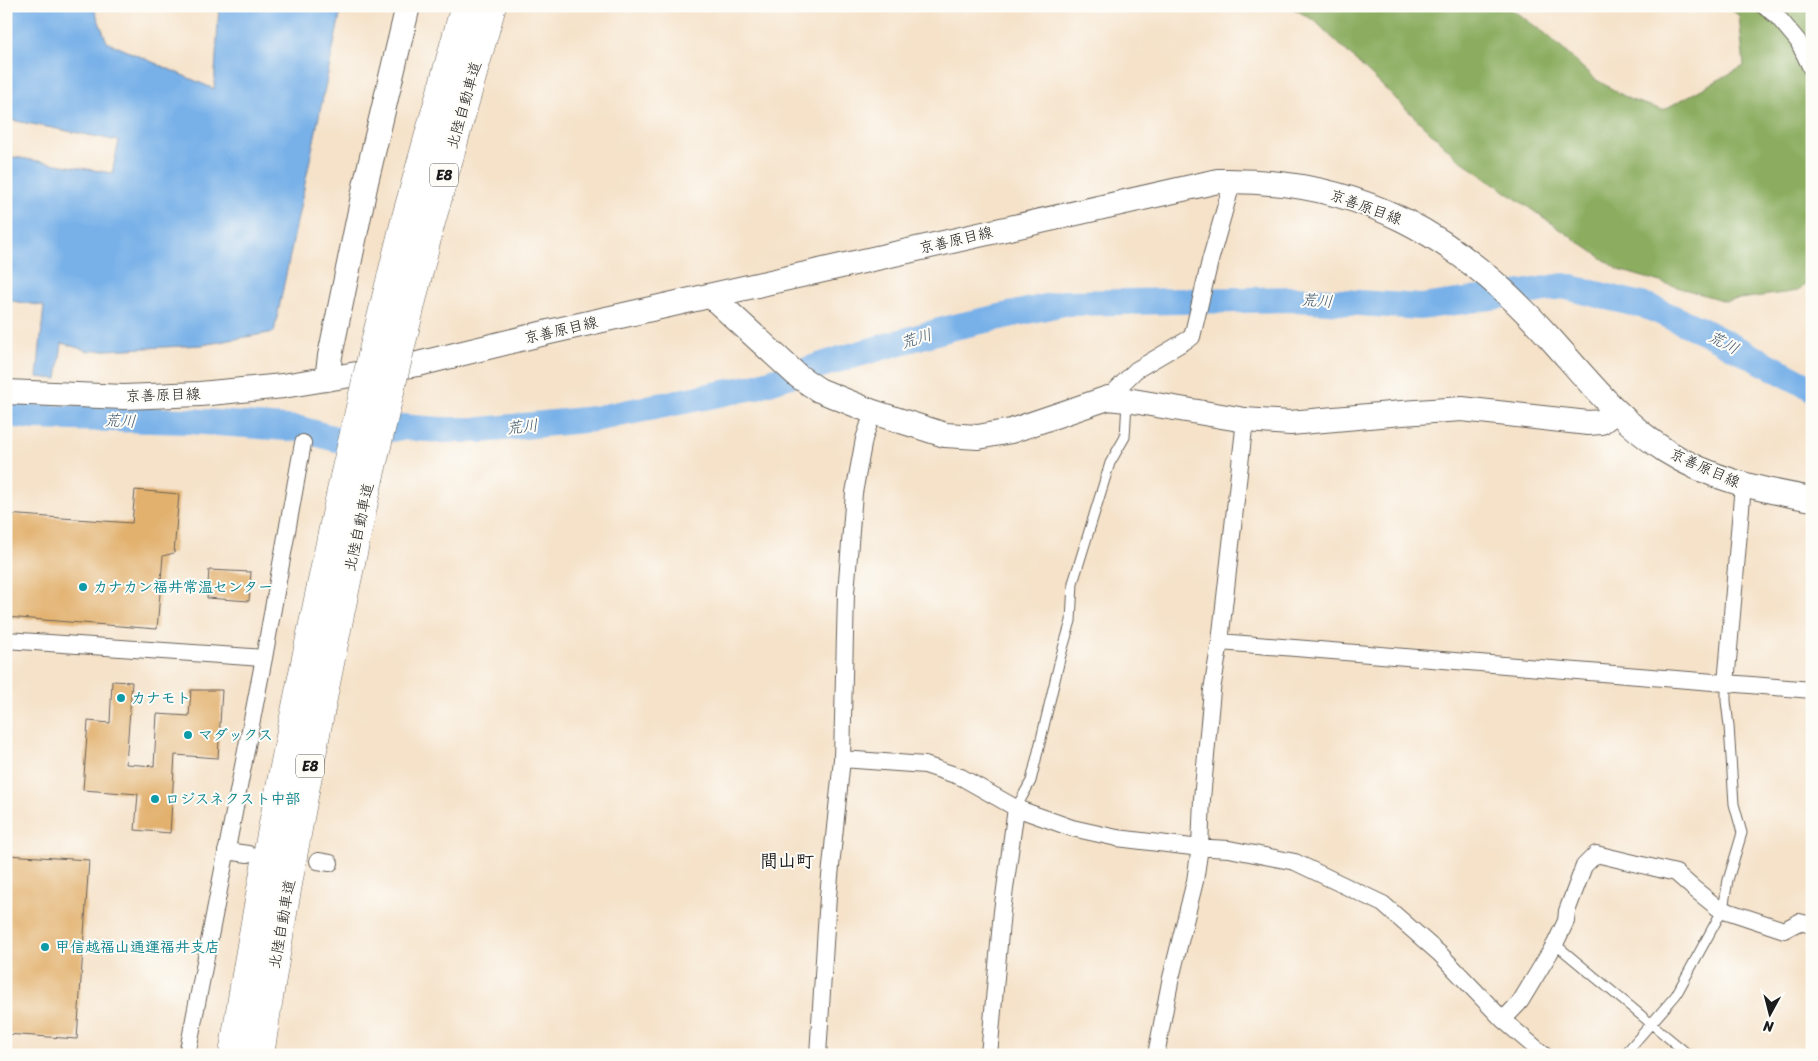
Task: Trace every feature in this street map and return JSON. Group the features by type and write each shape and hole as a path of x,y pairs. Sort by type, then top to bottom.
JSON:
{"highway":[{"name":"北陸自動車道","path":"232,1055 296,705 356,478 388,344 406,217 465,6"},
{"name":"北陸自動車道","path":"388,344 430,226 492,6"},
{"name":"北陸自動車道","path":"260,1055 289,879 341,607 356,478"},
{"path":"268,1055 289,879"}],"main road":[{"path":"327,379 330,356 366,182 408,6"},
{"name":"京善原目線","path":"6,392 124,397 200,394 282,386 418,364 549,332 1218,180 1233,180 1316,190 1360,201 1403,219 1441,240 1489,277 1532,318 1616,411 1636,430 1667,451 1702,470 1743,485 1812,499"},
{"path":"711,296 798,376 819,390 873,412 945,435 978,437 1011,431 1118,399 1245,420 1290,424 1462,409 1588,423 1601,422 1616,411"}],"street":[{"path":"1764,6 1777,16 1798,42 1812,70"},
{"path":"1118,399 1136,370 1192,337 1210,261 1233,180"},
{"path":"818,1055 828,896 842,759 846,593 854,493 864,439 873,412"},
{"path":"1156,1055 1170,982 1195,881 1200,847 1202,798 1212,690 1220,642 1245,420"},
{"path":"187,1055 264,658 303,443"},
{"path":"1726,684 1743,485"},
{"path":"6,640 264,658"},
{"path":"1220,642 1812,690"},
{"path":"842,759 925,764 961,777 1016,808 1072,828 1108,836 1229,849 1296,862 1383,904 1440,954 1503,1020 1544,1055"},
{"path":"989,1055 1002,910 1016,808"},
{"path":"226,851 248,854"},
{"path":"1503,1020 1520,1002 1555,944 1566,921 1567,911 1584,866 1596,854 1676,873 1718,908 1784,930 1799,922 1812,925"}],"lane":[{"path":"1016,808 1031,781 1071,621 1076,574 1110,463 1125,437 1118,399"},
{"path":"1624,1055 1676,994 1723,909 1728,880 1742,833 1734,804 1726,684"},
{"path":"1555,944 1689,1055"}],"green space":[{"path":"1289,6 1507,6 1546,34 1595,79 1631,100 1663,110 1744,66 1739,16 1728,6 1812,6 1812,277 1798,291 1725,301 1619,270 1457,158 1315,21"}],"water":[{"path":"6,6 93,6 107,42 214,89 219,6 342,6 274,332 202,345 88,351 62,343 57,379 37,377 44,306 6,300 6,160 14,157 112,173 119,141 6,119"}],"building":[{"name":"カナカン福井常温センター","path":"135,490 179,494 174,553 163,556 157,629 6,617 6,514 132,523"},
{"path":"209,570 251,572 249,601 207,598"},
{"path":"112,681 132,682 126,764 154,766 157,714 189,716 191,690 222,690 218,758 175,755 170,833 135,830 138,794 83,790 88,721 110,723"},
{"name":"甲信越福山通運福井支店","path":"6,855 89,860 77,1039 6,1034"}],"waterway":[{"name":"荒川","path":"6,414 35,417 189,421 300,429 336,439 402,427 440,430 482,430 594,419 754,387 837,360 954,327 1064,303 1296,299 1421,307 1563,286 1649,307 1703,331 1812,388"}],"place":[{"name":"カナカン福井常温センター","path":"83,587"},
{"name":"カナモト","path":"121,698"},
{"name":"マダックス","path":"188,735"},
{"name":"ロジスネクスト中部","path":"155,799"},
{"name":"甲信越福山通運福井支店","path":"45,947"}],"district":[{"name":"間山町","path":"787,861"}]}
